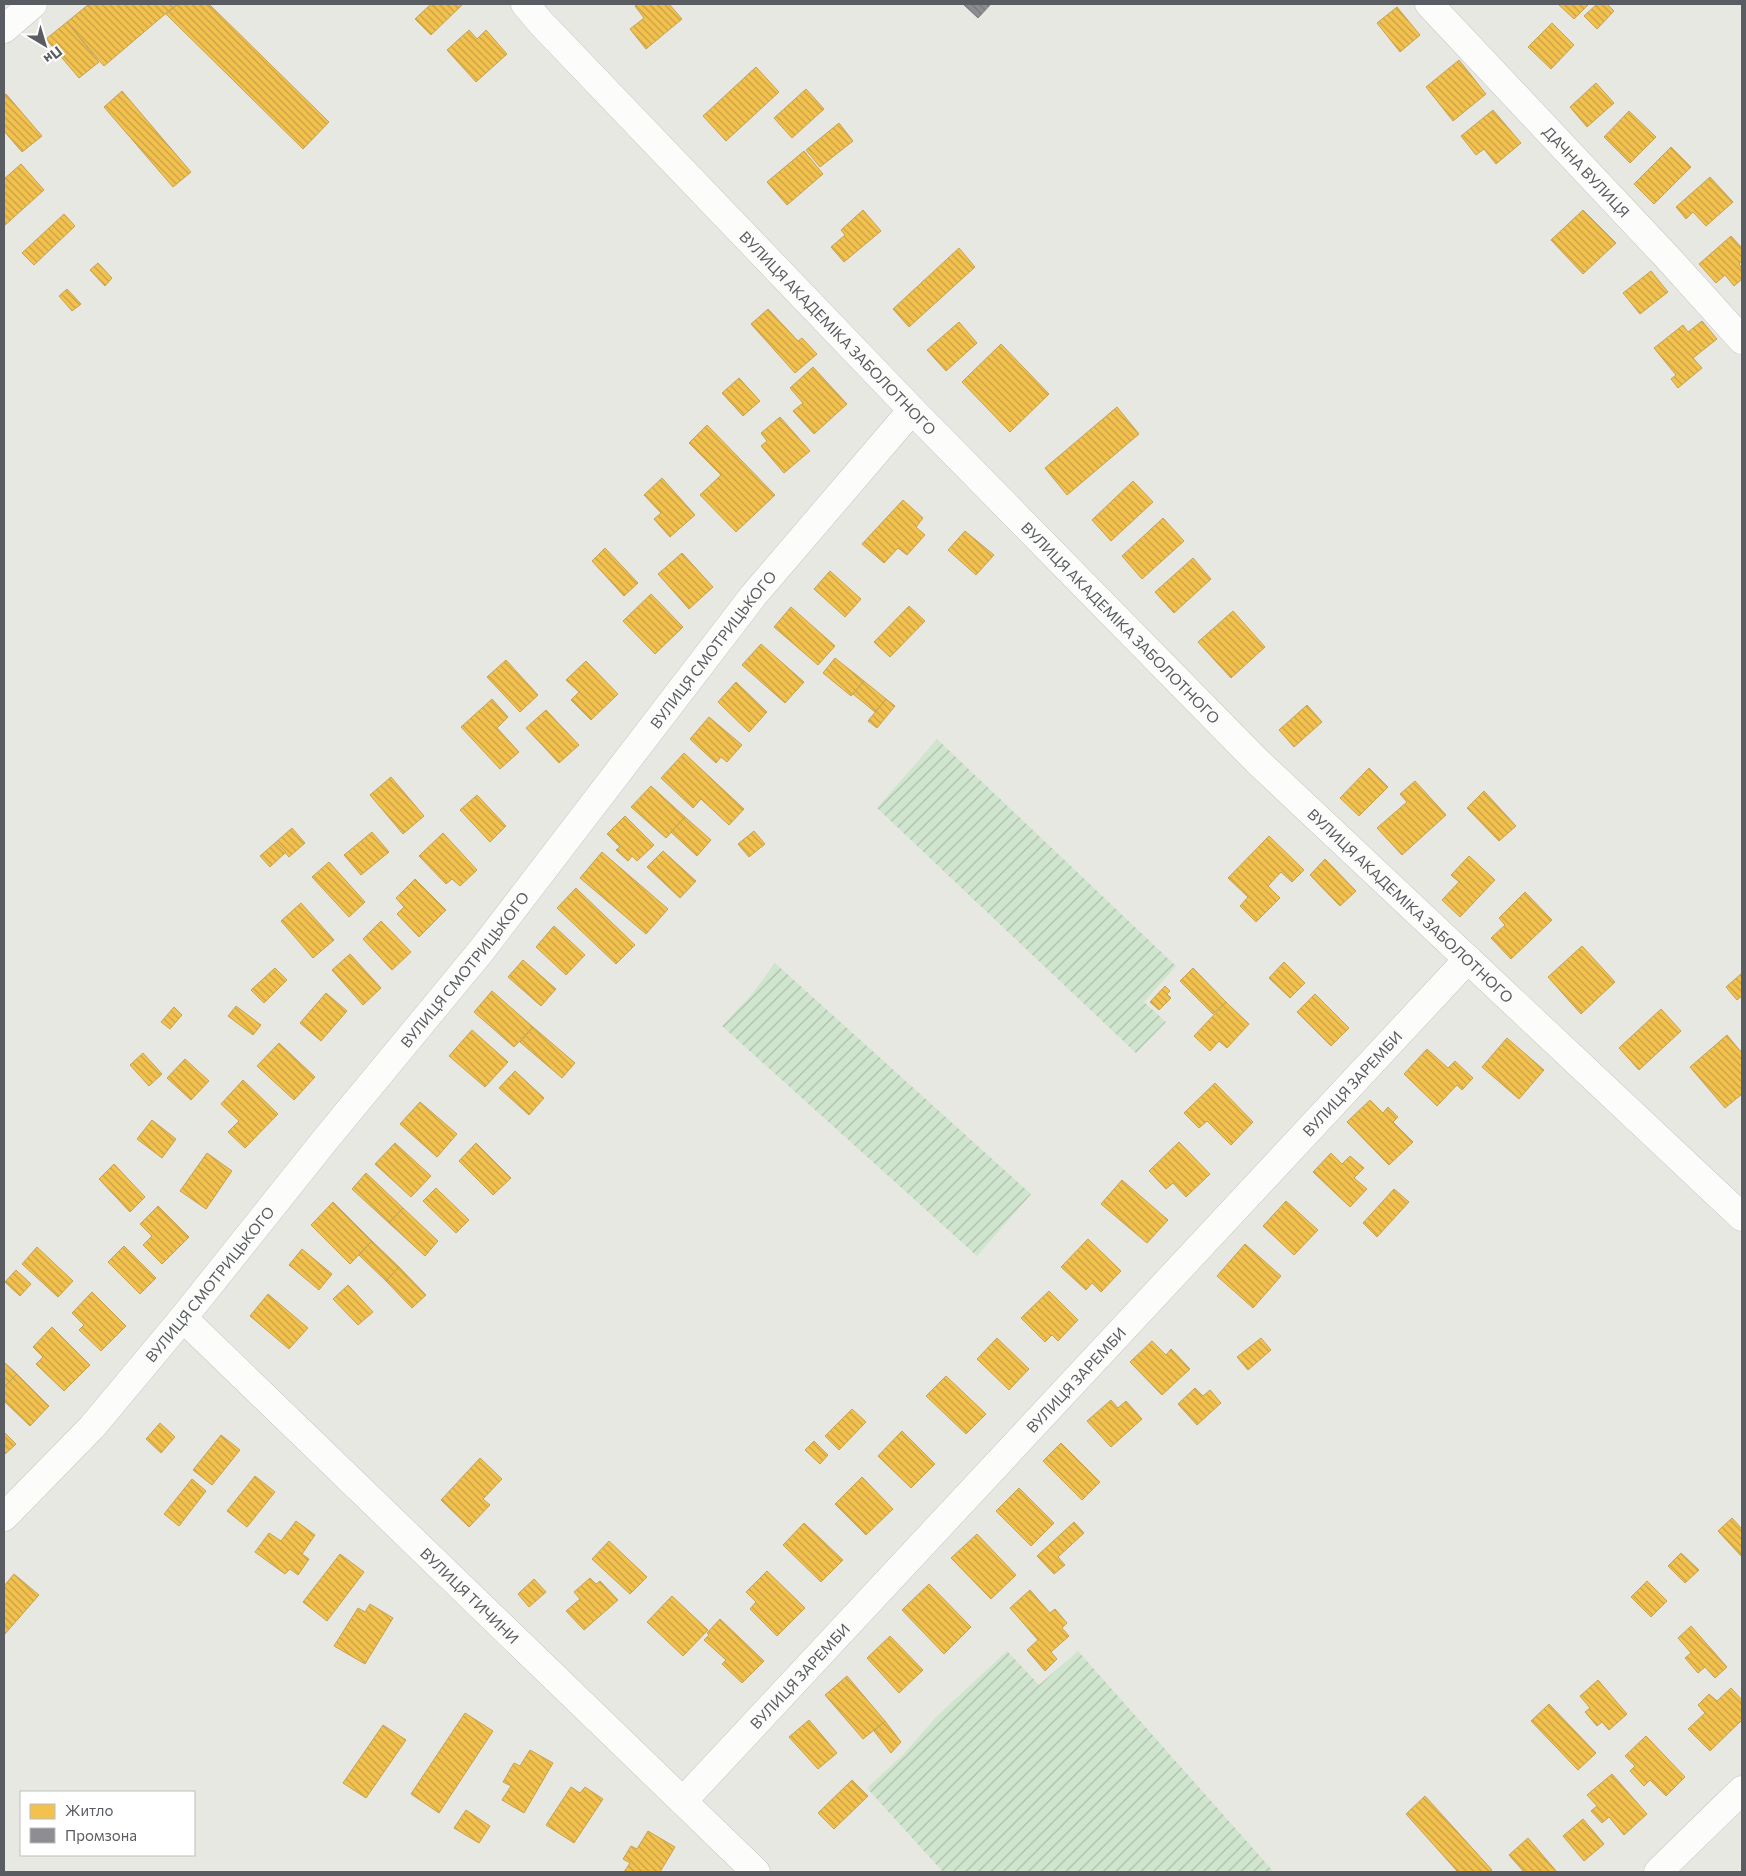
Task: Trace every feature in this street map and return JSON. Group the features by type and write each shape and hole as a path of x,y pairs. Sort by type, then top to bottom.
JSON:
{"street":[{"path":"4,29 33,4"},
{"name":"ВУЛИЦЯ АКАДЕМІКА ЗАБОЛОТНОГО","path":"525,4 541,23 912,410 1258,761 1742,1217"},
{"name":"ДАЧНА ВУЛИЦЯ","path":"1429,4 1667,257 1742,340"},
{"name":"ВУЛИЦЯ СМОТРИЦЬКОГО","path":"4,1517 92,1427 183,1318 324,1140 480,951 753,596 912,410"},
{"name":"ВУЛИЦЯ ЗАРЕМБИ","path":"683,1800 1468,959"},
{"name":"ВУЛИЦЯ ТИЧИНИ","path":"183,1318 756,1872"},
{"path":"1658,1872 1742,1790"}],"green space":[{"path":"937,739 1176,966 1144,1002 1166,1022 1136,1053 877,808"},
{"path":"775,963 1031,1194 977,1256 722,1026 752,994"},
{"path":"1007,1651 1039,1685 1078,1651 1274,1872 943,1872 867,1788 903,1755 937,1716"}],"building: Житло":[{"path":"89,4 177,4 104,66 67,22"},
{"path":"178,4 209,4 329,122 303,149 166,14"},
{"path":"431,4 463,4 431,35 415,19"},
{"path":"638,4 669,4 682,19 646,49 630,29 644,18 635,6"},
{"path":"1558,4 1589,4 1574,19"},
{"path":"1597,4 1607,4 1614,11 1597,29 1584,16"},
{"path":"1397,7 1420,35 1400,52 1377,23"},
{"path":"67,22 99,62 79,78 46,39"},
{"path":"1552,23 1574,45 1551,69 1528,47"},
{"path":"469,30 477,39 486,30 507,54 476,82 447,50"},
{"path":"1459,60 1486,94 1453,121 1426,87"},
{"path":"756,67 779,92 726,141 703,116"},
{"path":"1596,83 1614,103 1587,127 1570,107"},
{"path":"806,89 824,109 792,138 774,118"},
{"path":"122,91 191,172 173,187 104,107"},
{"path":"6,94 42,136 22,152 4,131 4,96"},
{"path":"1493,110 1521,143 1496,164 1484,149 1476,155 1461,136"},
{"path":"1629,111 1656,137 1630,163 1604,137"},
{"path":"839,123 853,141 820,167 806,150"},
{"path":"1671,147 1691,167 1654,204 1634,184"},
{"path":"804,151 823,174 787,205 767,182"},
{"path":"21,164 44,190 4,226 4,179"},
{"path":"1710,177 1733,202 1706,226 1693,212 1686,219 1676,207"},
{"path":"863,210 881,231 844,262 831,247 845,235 841,230"},
{"path":"1583,210 1616,243 1583,274 1551,240"},
{"path":"64,214 75,226 34,265 22,253"},
{"path":"1731,236 1742,248 1742,261 1739,264 1742,269 1742,279 1734,286 1725,275 1716,283 1699,264"},
{"path":"959,248 975,267 909,327 893,309"},
{"path":"98,263 112,278 105,286 90,270"},
{"path":"1651,271 1668,292 1640,314 1623,293"},
{"path":"67,289 81,304 72,311 59,296"},
{"path":"768,309 798,341 802,338 817,354 795,373 751,324"},
{"path":"1702,321 1717,339 1693,358 1702,368 1678,388 1671,379 1676,375 1654,348 1683,325 1688,332"},
{"path":"959,322 977,343 946,371 927,350"},
{"path":"1001,344 1049,394 1010,432 962,382"},
{"path":"813,367 847,404 814,434 793,411 803,403 790,388"},
{"path":"739,378 760,401 743,416 722,393"},
{"path":"1117,407 1139,434 1067,495 1045,468"},
{"path":"780,417 810,451 784,473 761,446 767,441 761,433"},
{"path":"707,425 775,495 736,532 700,495 721,475 689,443"},
{"path":"662,478 695,515 670,537 654,519 661,513 644,495"},
{"path":"1133,481 1153,502 1111,541 1092,520"},
{"path":"903,500 923,518 916,527 925,535 907,555 898,548 884,563 862,544"},
{"path":"1163,518 1184,541 1142,579 1122,556"},
{"path":"965,531 994,555 976,575 948,550"},
{"path":"605,548 638,583 624,596 592,561"},
{"path":"682,553 713,587 689,609 658,574"},
{"path":"1193,558 1211,579 1174,613 1155,592"},
{"path":"830,571 861,599 845,617 814,589"},
{"path":"651,594 683,627 655,654 623,621"},
{"path":"909,606 925,621 890,657 874,642"},
{"path":"791,607 835,646 818,665 774,627"},
{"path":"1233,611 1265,647 1231,678 1198,642"},
{"path":"761,644 804,682 785,703 742,665"},
{"path":"835,658 864,681 851,696 823,673"},
{"path":"506,660 538,695 520,712 487,677"},
{"path":"586,661 618,694 591,720 571,700 579,692 566,680"},
{"path":"864,681 886,699 875,712 853,694"},
{"path":"736,682 767,712 749,732 718,702"},
{"path":"492,699 508,717 497,728 519,752 500,769 461,727"},
{"path":"886,699 895,706 877,728 868,721"},
{"path":"1307,705 1322,722 1294,747 1279,730"},
{"path":"546,710 579,745 559,763 526,728"},
{"path":"709,717 742,745 727,762 721,757 716,763 690,739"},
{"path":"684,753 744,809 729,825 701,799 693,808 661,778"},
{"path":"1369,768 1388,787 1359,816 1340,798"},
{"path":"391,777 424,816 403,834 370,795"},
{"path":"1415,781 1446,815 1402,855 1377,828 1407,802 1400,794"},
{"path":"651,786 685,817 666,838 631,807"},
{"path":"1484,791 1516,826 1499,841 1467,808"},
{"path":"477,795 506,826 490,842 460,810"},
{"path":"625,816 654,845 637,861 632,856 628,861 616,850 620,847 607,834"},
{"path":"685,817 711,840 697,856 671,832"},
{"path":"292,828 305,843 289,857 276,842"},
{"path":"754,831 765,844 749,857 738,844"},
{"path":"372,832 389,852 361,875 344,855"},
{"path":"443,833 477,870 460,886 452,879 446,884 419,856"},
{"path":"1269,836 1304,870 1292,882 1281,872 1268,886 1280,898 1256,922 1240,906 1248,897 1228,878"},
{"path":"276,842 286,852 270,867 260,856"},
{"path":"663,851 696,881 680,898 647,867"},
{"path":"602,852 668,909 646,934 580,878"},
{"path":"1469,856 1495,880 1460,917 1442,900 1459,882 1451,875"},
{"path":"1325,859 1356,891 1340,906 1310,875"},
{"path":"329,862 365,902 349,917 312,877"},
{"path":"415,879 446,910 419,937 397,914 404,907 396,898"},
{"path":"576,888 635,945 616,964 557,908"},
{"path":"1525,892 1552,920 1511,959 1491,938 1505,925 1499,918"},
{"path":"301,903 334,940 313,958 281,921"},
{"path":"381,921 411,952 392,970 363,939"},
{"path":"554,926 585,955 566,975 536,947"},
{"path":"1582,946 1615,982 1581,1014 1548,977"},
{"path":"350,954 381,988 363,1005 332,970"},
{"path":"523,960 556,989 541,1006 508,977"},
{"path":"1284,962 1305,983 1290,998 1269,978"},
{"path":"275,968 287,980 264,1003 251,990"},
{"path":"1193,968 1226,1002 1213,1014 1180,981"},
{"path":"1742,973 1742,996 1737,1000 1726,987"},
{"path":"1165,986 1170,991 1167,994 1171,998 1159,1010 1150,1002"},
{"path":"492,991 533,1027 514,1047 474,1012"},
{"path":"326,993 347,1011 321,1041 300,1023"},
{"path":"1315,994 1349,1028 1331,1046 1297,1012"},
{"path":"1226,1002 1249,1024 1227,1048 1219,1041 1210,1051 1194,1036"},
{"path":"236,1006 261,1025 253,1035 228,1016"},
{"path":"174,1007 182,1015 170,1029 161,1022"},
{"path":"1661,1009 1681,1031 1639,1070 1619,1048"},
{"path":"533,1027 575,1063 562,1078 520,1042"},
{"path":"472,1030 508,1062 485,1087 449,1056"},
{"path":"1727,1035 1742,1053 1742,1094 1725,1108 1690,1067"},
{"path":"1507,1038 1544,1070 1519,1099 1482,1067"},
{"path":"279,1043 315,1077 294,1100 257,1066"},
{"path":"1427,1049 1448,1068 1455,1061 1473,1078 1462,1090 1457,1085 1437,1106 1404,1074"},
{"path":"143,1053 162,1074 149,1086 130,1065"},
{"path":"185,1059 209,1081 191,1100 167,1078"},
{"path":"515,1071 544,1098 529,1115 499,1088"},
{"path":"243,1080 278,1114 245,1148 228,1132 239,1121 221,1104"},
{"path":"1215,1083 1253,1122 1231,1145 1207,1121 1199,1128 1184,1113"},
{"path":"1370,1100 1383,1113 1388,1107 1398,1117 1393,1122 1413,1142 1389,1165 1347,1122"},
{"path":"420,1102 457,1134 437,1157 400,1124"},
{"path":"152,1120 176,1139 162,1158 137,1139"},
{"path":"1179,1142 1210,1174 1186,1197 1173,1183 1166,1189 1149,1171"},
{"path":"395,1143 431,1176 411,1197 375,1164"},
{"path":"476,1143 511,1178 493,1195 459,1161"},
{"path":"207,1153 232,1171 206,1209 180,1191"},
{"path":"1331,1153 1342,1164 1350,1156 1364,1168 1354,1178 1367,1189 1350,1207 1313,1172"},
{"path":"114,1164 145,1197 130,1212 99,1179"},
{"path":"366,1173 403,1208 389,1223 352,1189"},
{"path":"1122,1180 1168,1220 1147,1243 1101,1204"},
{"path":"436,1188 469,1220 456,1233 423,1201"},
{"path":"1394,1189 1409,1202 1377,1237 1363,1223"},
{"path":"1286,1201 1318,1230 1294,1255 1263,1226"},
{"path":"333,1202 372,1241 350,1264 311,1225"},
{"path":"158,1206 189,1237 162,1264 143,1245 152,1236 140,1224"},
{"path":"403,1208 438,1241 425,1256 389,1223"},
{"path":"1088,1239 1121,1271 1101,1292 1092,1283 1086,1290 1061,1267"},
{"path":"372,1241 399,1267 386,1281 359,1255"},
{"path":"1245,1244 1281,1276 1253,1308 1217,1276"},
{"path":"124,1246 156,1278 140,1294 108,1262"},
{"path":"37,1247 73,1281 58,1297 22,1264"},
{"path":"302,1249 332,1274 319,1290 289,1265"},
{"path":"399,1267 426,1295 412,1308 386,1281"},
{"path":"16,1270 31,1284 20,1296 5,1282"},
{"path":"348,1285 373,1312 358,1325 333,1299"},
{"path":"1049,1291 1078,1320 1058,1341 1052,1335 1045,1342 1021,1318"},
{"path":"92,1292 126,1326 101,1351 79,1330 84,1325 72,1313"},
{"path":"268,1294 308,1328 289,1349 250,1316"},
{"path":"52,1327 90,1365 64,1391 36,1364 43,1357 33,1347"},
{"path":"997,1338 1029,1369 1009,1390 977,1359"},
{"path":"1261,1338 1271,1350 1248,1370 1237,1357"},
{"path":"1152,1341 1166,1355 1171,1349 1190,1369 1162,1395 1130,1362"},
{"path":"4,1362 17,1374 4,1387"},
{"path":"17,1374 49,1406 30,1426 4,1401 4,1387"},
{"path":"946,1376 986,1414 966,1434 926,1396"},
{"path":"1195,1388 1203,1396 1210,1390 1221,1403 1197,1425 1178,1404"},
{"path":"1111,1400 1118,1408 1126,1401 1142,1419 1111,1447 1087,1421"},
{"path":"852,1409 866,1422 839,1450 825,1436"},
{"path":"160,1423 175,1437 161,1453 146,1439"},
{"path":"902,1431 935,1464 911,1488 878,1456"},
{"path":"4,1432 16,1444 4,1455"},
{"path":"221,1435 240,1450 212,1485 193,1470"},
{"path":"814,1441 828,1455 820,1464 805,1450"},
{"path":"1061,1443 1100,1482 1082,1500 1043,1461"},
{"path":"480,1458 502,1479 483,1499 490,1505 469,1527 441,1500"},
{"path":"255,1476 275,1492 247,1527 227,1511"},
{"path":"862,1477 893,1509 866,1535 835,1504"},
{"path":"192,1479 206,1491 179,1526 164,1514"},
{"path":"1019,1488 1054,1523 1031,1546 996,1511"},
{"path":"1732,1518 1742,1529 1742,1557 1718,1531"},
{"path":"296,1521 315,1535 302,1554 309,1559 298,1575 290,1569 285,1574 255,1552 269,1533 281,1541"},
{"path":"1074,1522 1084,1533 1058,1557 1065,1565 1054,1574 1037,1556"},
{"path":"804,1523 843,1560 821,1582 783,1545"},
{"path":"977,1534 1016,1575 991,1599 951,1558"},
{"path":"609,1541 647,1577 630,1594 592,1559"},
{"path":"1681,1553 1699,1570 1685,1583 1668,1566"},
{"path":"340,1554 364,1572 327,1621 303,1602"},
{"path":"767,1571 805,1608 777,1636 750,1609 756,1602 746,1592"},
{"path":"14,1574 39,1595 4,1635 4,1586"},
{"path":"590,1578 596,1584 600,1581 618,1600 584,1630 566,1611 580,1599 574,1592"},
{"path":"534,1579 546,1592 529,1607 518,1594"},
{"path":"1647,1581 1667,1601 1651,1617 1631,1597"},
{"path":"929,1584 971,1627 944,1654 902,1610"},
{"path":"1030,1590 1050,1613 1055,1609 1067,1623 1062,1628 1069,1636 1051,1652 1057,1659 1045,1671 1027,1650 1038,1640 1010,1608"},
{"path":"672,1596 708,1630 683,1656 647,1622"},
{"path":"370,1604 393,1618 365,1664 334,1646 358,1608 365,1612"},
{"path":"720,1619 764,1661 742,1683 722,1664 726,1660 704,1640 709,1635 707,1633"},
{"path":"1691,1626 1727,1667 1715,1678 1705,1667 1698,1673 1685,1658 1691,1653 1678,1638"},
{"path":"890,1636 923,1670 899,1693 867,1658"},
{"path":"847,1676 885,1721 863,1739 825,1695"},
{"path":"1598,1680 1627,1714 1609,1730 1602,1722 1597,1726 1585,1712 1590,1708 1580,1696"},
{"path":"1731,1688 1742,1700 1742,1720 1710,1751 1688,1729 1705,1713 1698,1705 1709,1694 1717,1701"},
{"path":"1549,1704 1596,1753 1578,1770 1531,1721"},
{"path":"465,1713 493,1731 439,1813 411,1794"},
{"path":"809,1720 837,1753 818,1769 789,1737"},
{"path":"885,1721 901,1742 891,1753 874,1731"},
{"path":"383,1725 406,1740 366,1798 343,1783"},
{"path":"1646,1736 1685,1777 1666,1796 1650,1780 1644,1786 1630,1771 1635,1766 1625,1756"},
{"path":"530,1750 553,1763 524,1813 502,1800 511,1786 503,1782 514,1763 520,1766"},
{"path":"1612,1774 1647,1814 1624,1835 1609,1817 1602,1823 1591,1811 1597,1806 1587,1795"},
{"path":"852,1780 868,1796 834,1829 818,1813"},
{"path":"571,1787 580,1793 585,1787 603,1799 574,1843 546,1825"},
{"path":"1425,1796 1492,1870 1489,1872 1458,1872 1406,1814"},
{"path":"466,1810 490,1826 479,1843 454,1828"},
{"path":"1583,1819 1604,1844 1584,1861 1563,1836"},
{"path":"648,1831 675,1847 660,1872 624,1872 630,1863 623,1859 631,1846 637,1849"},
{"path":"1528,1838 1557,1872 1524,1872 1509,1855"}],"building: Промзона":[{"path":"963,4 991,4 978,18"}]}
